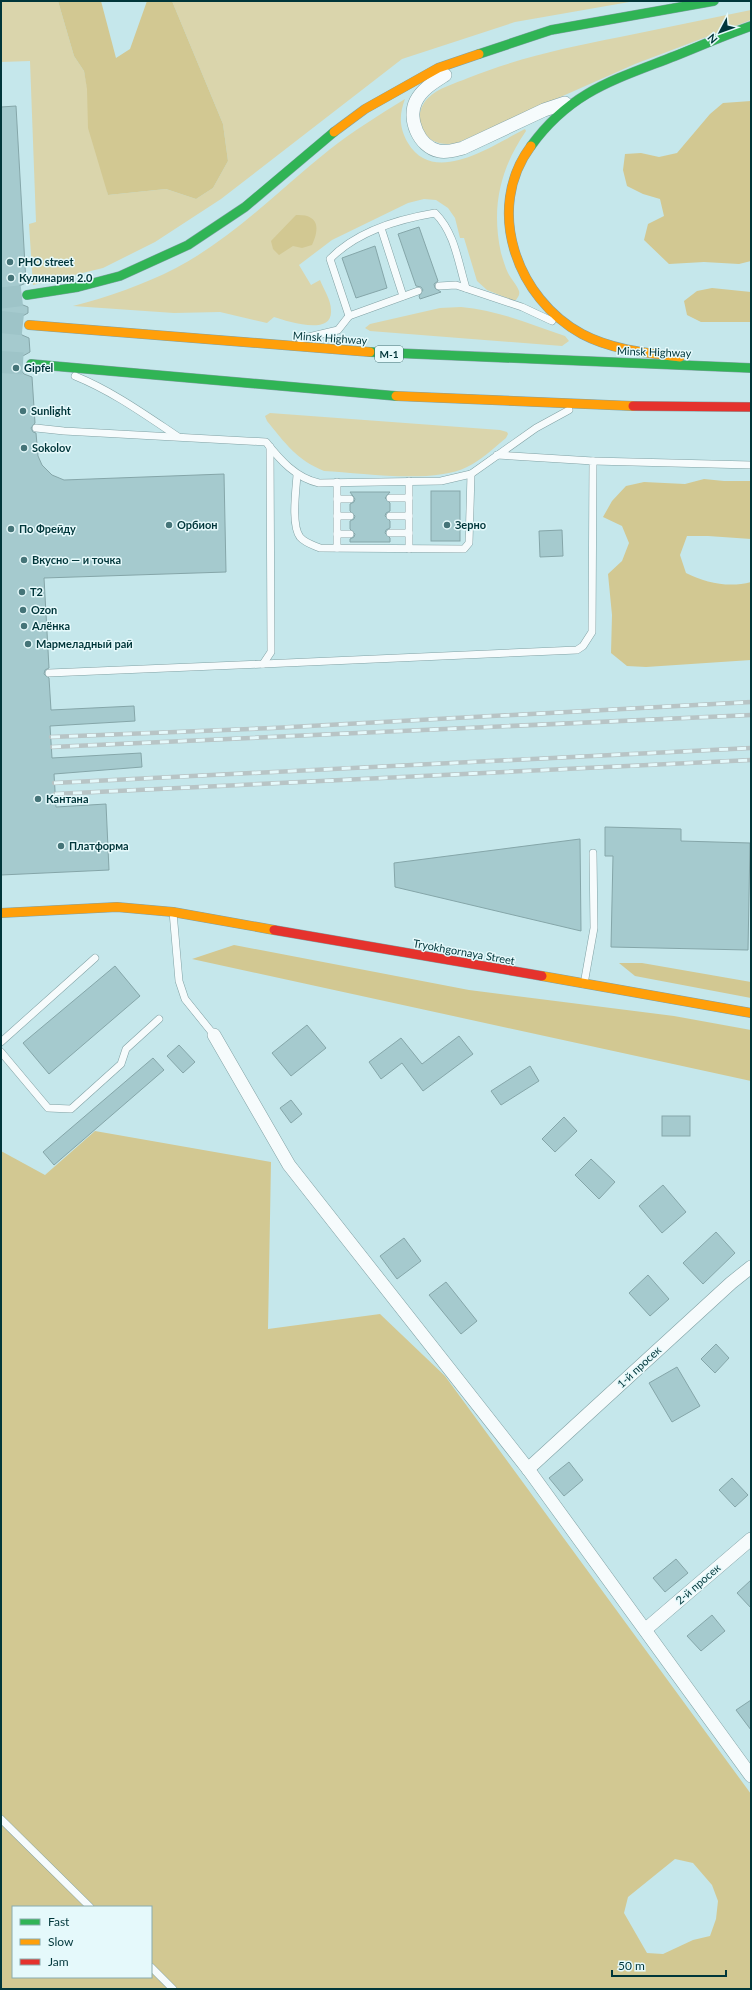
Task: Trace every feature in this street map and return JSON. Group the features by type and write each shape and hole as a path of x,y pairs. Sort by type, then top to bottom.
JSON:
{"main road":[{"path":"27,296 78,287 120,276 188,245 245,207 324,140 365,109 438,68 551,30 714,1"},
{"path":"751,26 640,69 579,98 544,128 528,150 517,171 510,194 508,216 509,236 516,259 527,282 543,303 585,336 620,349 751,367"},
{"name":"Minsk Highway","path":"29,325 215,341 411,355 751,367"},
{"path":"31,364 405,397 672,407 751,407"},
{"name":"Tryokhgornaya Street","path":"1,913 117,907 172,912 584,986 751,1014"}],"street":[{"path":"508,44 449,73 432,83 421,93 415,102 413,112 414,126 419,137 427,146 438,151 449,152 463,148 544,110 579,98"},
{"path":"214,1035 289,1165 528,1469 750,1774"},
{"name":"1-й просек","path":"528,1469 730,1283 751,1267"},
{"name":"2-й просек","path":"646,1630 751,1539"}],"lane":[{"path":"349,316 330,259 341,248 381,228 416,216 435,213 444,222 451,234 466,288"},
{"path":"381,228 403,296"},
{"path":"439,286 456,285 522,306 585,336"},
{"path":"215,341 296,340 338,330 349,316 418,291"},
{"path":"50,366 97,385 129,404 178,437"},
{"path":"36,428 268,444 296,474 308,481 319,483 441,481 471,474 536,428 583,403"},
{"path":"263,664 271,652 268,444"},
{"path":"497,455 593,461 751,464"},
{"path":"49,674 577,650 583,646 592,632 593,461"},
{"path":"296,474 295,524 300,537 308,543 320,548 464,550 469,543 471,474"},
{"path":"409,481 409,549"},
{"path":"337,482 337,548"},
{"path":"337,498 350,498"},
{"path":"390,498 409,498"},
{"path":"337,516 350,516"},
{"path":"390,516 409,516"},
{"path":"337,534 350,534"},
{"path":"390,534 409,534"},
{"path":"584,986 594,928 593,853"},
{"path":"172,912 179,981 185,999 214,1035"},
{"path":"1,1042 95,958"},
{"path":"1,1052 48,1108 71,1109 121,1064 126,1049 159,1019"},
{"path":"1,1819 89,1906"},
{"path":"152,1968 173,1989"}],"shaded area":[{"path":"1,1 58,1 74,56 84,71 108,195 166,189 196,199 213,188 228,161 223,124 172,1 635,1 515,22 402,59 221,199 155,242 103,268 33,285 29,224 36,222 30,61 1,62"},
{"path":"58,1 101,1 116,58 130,49 147,1 172,1 223,124 228,161 213,188 196,199 166,189 108,195 88,128 87,89 84,71 74,56"},
{"path":"751,10 751,20 635,64 457,143 441,144 432,140 425,133 420,124 421,108 432,94 447,86 487,71 562,49"},
{"path":"405,99 401,121 405,137 419,156 433,162 448,162 481,152 525,129 526,131 517,145 504,174 500,189 497,220 498,236 505,266 519,291 519,295 516,300 512,300 487,290 477,281 464,238 460,238 455,218 448,208 436,200 424,199 408,203 332,240 299,265 311,285 320,280 327,295 331,310 330,318 325,323 317,325 298,324 274,317 267,323 220,312 174,313 73,306 112,295 138,285 164,274 197,256 217,243 255,213 310,165 338,143 366,123"},
{"path":"751,101 751,261 739,264 704,262 669,264 644,240 648,224 664,216 660,199 643,194 627,186 623,170 625,154 641,153 659,157 677,153 710,114 723,103"},
{"path":"296,215 304,215 309,217 316,223 317,228 315,239 312,245 302,248 293,246 279,255 273,249 271,241"},
{"path":"712,288 751,292 751,322 701,322 687,315 684,301 697,291"},
{"path":"461,307 488,311 513,318 565,336 569,341 562,346 370,331 365,328 370,324 440,308"},
{"path":"270,413 500,430 507,432 508,434 506,438 477,461 467,467 453,472 436,475 397,476 324,471 306,462 286,444 267,421 265,416"},
{"path":"704,479 751,481 751,539 687,536 680,555 686,573 694,577 718,584 734,585 751,582 751,660 646,667 627,666 611,653 612,615 608,574 622,561 629,543 622,526 603,517 612,501 626,486 644,482 685,484"},
{"path":"234,945 469,990 674,1016 751,1030 751,1081 192,959"},
{"path":"619,963 642,963 751,982 751,998 635,976"},
{"path":"95,1131 271,1162 268,1329 380,1314 445,1376 751,1794 751,1989 1,1989 1,1151 45,1175","holes":["675,1859 693,1863 712,1885 718,1901 716,1919 710,1936 693,1940 663,1954 647,1953 624,1913 628,1897"]}],"building":[{"path":"16,106 26,283 19,286 15,296 18,303 28,307 28,313 19,318 17,324 18,330 22,335 29,338 30,352 21,357 19,363 20,369 24,374 32,377 35,423 31,428 33,432 36,433 38,456 42,465 52,475 64,480 224,474 226,572 44,578 49,668 45,670 44,674 49,678 51,710 134,706 135,721 50,726 52,758 141,753 142,767 54,774 56,807 106,804 109,870 1,875 1,107"},
{"path":"419,227 438,281 434,284 435,288 441,292 420,299 419,296 423,290 421,287 416,286 398,234"},
{"path":"375,246 387,288 356,298 342,258"},
{"path":"431,491 460,491 460,541 431,541"},
{"path":"350,492 390,492 385,498 390,503 390,511 386,513 385,516 390,521 390,528 386,530 385,533 390,538 390,542 350,542 350,539 354,537 355,534 350,529 350,521 354,519 355,516 350,511 350,504 354,502 355,499"},
{"path":"562,530 563,556 540,557 539,531"},
{"path":"605,827 681,829 681,841 750,843 748,950 611,947 613,856 605,856"},
{"path":"580,839 581,931 395,887 394,863"},
{"path":"115,966 140,996 49,1074 23,1043"},
{"path":"307,1025 326,1048 291,1076 272,1053"},
{"path":"459,1036 473,1054 423,1091 402,1063 381,1079 369,1062 401,1038 422,1064"},
{"path":"179,1045 195,1062 183,1073 167,1056"},
{"path":"153,1058 164,1070 54,1165 43,1152"},
{"path":"530,1066 539,1081 501,1105 491,1091"},
{"path":"291,1100 302,1114 291,1123 280,1108"},
{"path":"662,1116 690,1116 690,1136 662,1136"},
{"path":"564,1117 577,1131 555,1152 542,1139"},
{"path":"591,1159 615,1182 599,1199 575,1175"},
{"path":"663,1185 686,1212 662,1233 639,1206"},
{"path":"716,1232 735,1253 703,1284 683,1263"},
{"path":"404,1238 421,1261 397,1279 380,1256"},
{"path":"648,1275 669,1299 650,1316 629,1293"},
{"path":"446,1282 477,1321 461,1334 429,1295"},
{"path":"716,1344 729,1358 715,1373 701,1359"},
{"path":"677,1367 700,1406 672,1422 649,1383"},
{"path":"569,1462 583,1480 564,1496 549,1478"},
{"path":"732,1478 748,1495 735,1507 719,1490"},
{"path":"676,1559 688,1573 665,1592 653,1578"},
{"path":"751,1580 751,1608 737,1593"},
{"path":"712,1615 725,1631 701,1651 687,1636"},
{"path":"751,1700 751,1730 736,1710"}],"tunnel":[{"path":"1,298 27,295"},
{"path":"1,322 29,325"},
{"path":"1,362 31,364"}],"railway":[{"path":"51,737 273,728 751,702"},
{"path":"52,747 751,715"},
{"path":"54,783 751,748"},
{"path":"55,794 751,760"}],"traffic: fast":[{"path":"479,54 551,30 714,1"},
{"path":"531,146 546,127 562,112 595,89 632,72 751,26"},
{"path":"27,295 78,287 120,276 188,245 245,207 334,132"},
{"path":"370,352 751,368"},
{"path":"31,364 396,396"}],"traffic: slow":[{"path":"334,132 365,109 438,68 479,54"},
{"path":"531,146 517,171 510,197 509,224 514,250 525,276 540,299 559,318 582,334 605,344 630,350 680,357"},
{"path":"29,325 370,352"},
{"path":"396,396 633,406"},
{"path":"1,913 117,907 173,912 274,930"},
{"path":"542,976 751,1013"}],"traffic: jam":[{"path":"633,406 751,407"},
{"path":"274,930 542,976"}],"place":[{"name":"PHO street","path":"10,262"},
{"name":"Кулинария 2.0","path":"11,278"},
{"name":"Gipfel","path":"16,368"},
{"name":"Sunlight","path":"23,411"},
{"name":"Sokolov","path":"24,448"},
{"name":"Орбион","path":"169,525"},
{"name":"Зерно","path":"447,525"},
{"name":"По Фрейду","path":"11,529"},
{"name":"Вкусно — и точка","path":"24,560"},
{"name":"T2","path":"22,592"},
{"name":"Ozon","path":"23,610"},
{"name":"Алёнка","path":"24,626"},
{"name":"Мармеладный рай","path":"28,644"},
{"name":"Кантана","path":"38,799"},
{"name":"Платформа","path":"61,846"}]}
